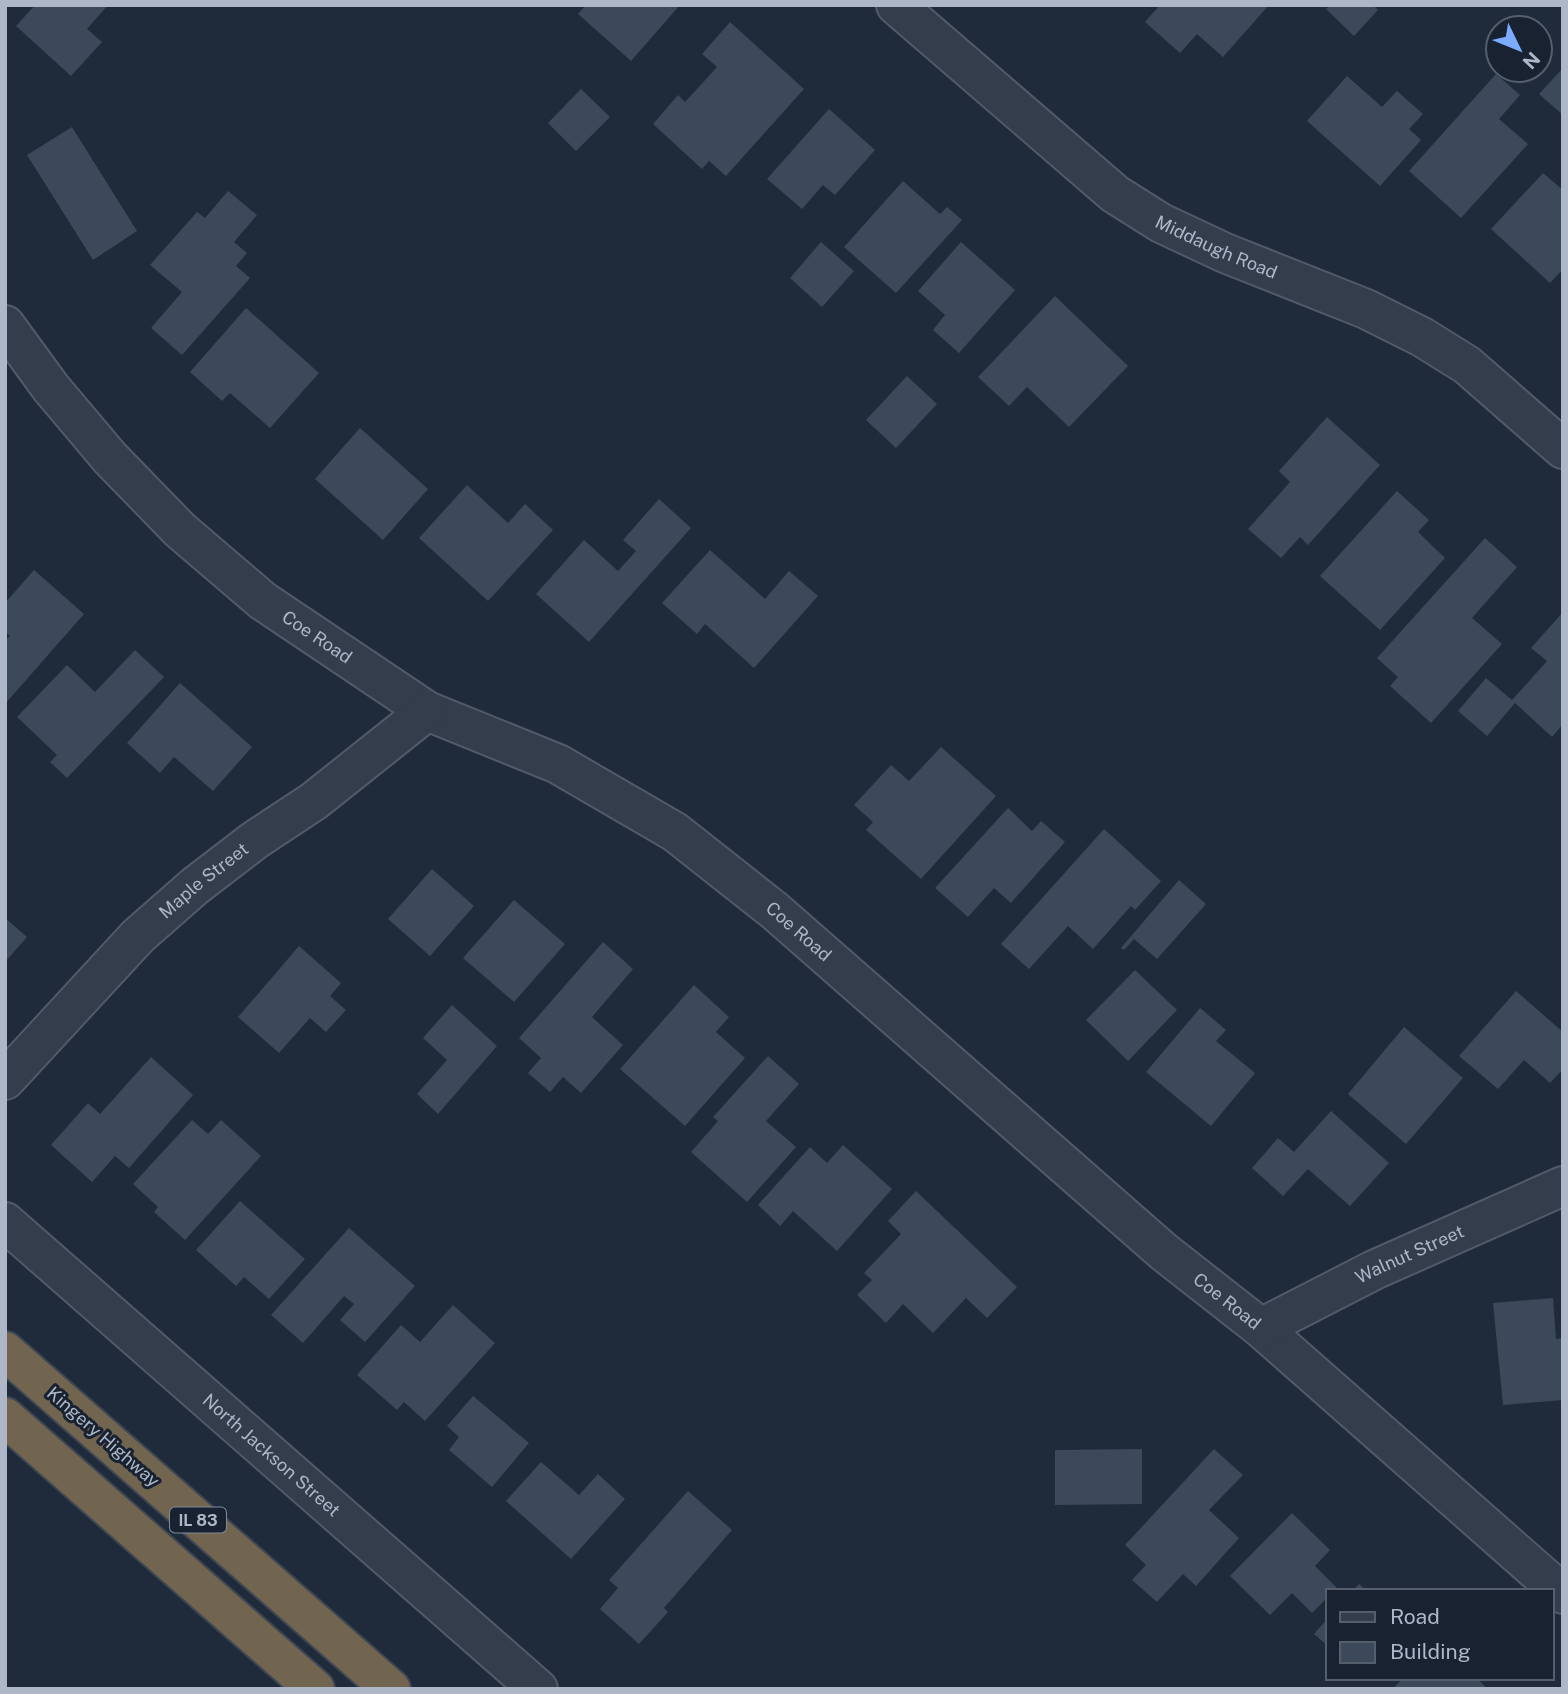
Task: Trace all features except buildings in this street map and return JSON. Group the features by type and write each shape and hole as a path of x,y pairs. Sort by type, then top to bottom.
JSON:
{"highway":[{"name":"Kingery Highway","path":"5,1351 391,1689"},
{"name":"IL 83","path":"5,1417 315,1689"}],"street":[{"name":"Middaugh Road","path":"896,5 1115,194 1161,223 1225,253 1366,309 1422,337 1467,365 1563,449"},
{"name":"Coe Road","path":"5,325 51,388 110,458 180,530 263,601 427,711 558,764 675,832 775,911 1164,1252 1261,1328 1563,1594"},
{"name":"Maple Street","path":"5,1080 138,936 195,886 255,840 314,801 427,711"},
{"name":"Walnut Street","path":"1261,1328 1374,1270 1563,1186"},
{"name":"North Jackson Street","path":"5,1222 538,1689"}]}
